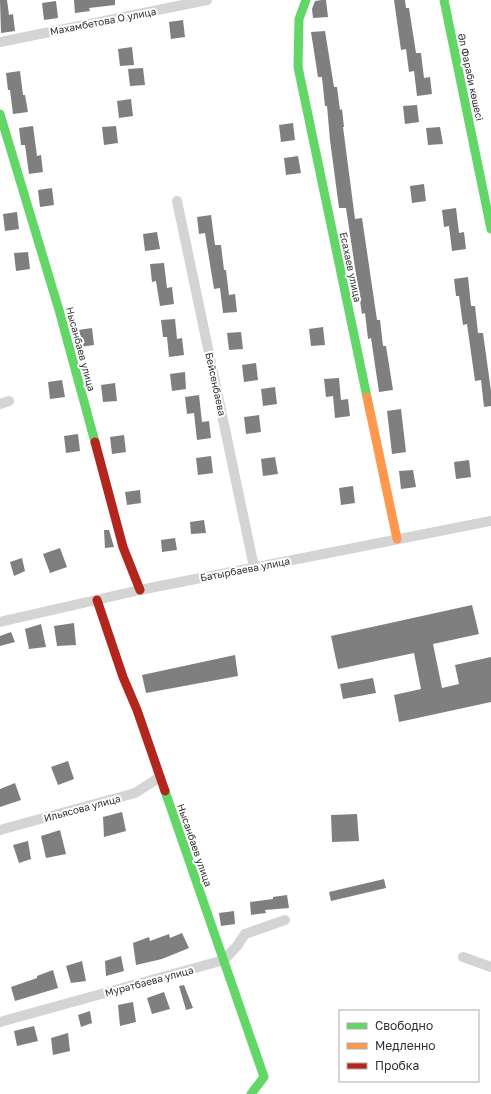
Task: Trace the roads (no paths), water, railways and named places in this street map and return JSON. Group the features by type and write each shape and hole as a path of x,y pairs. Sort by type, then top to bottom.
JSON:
{"street":[{"name":"Махамбетова О улица","path":"0,42 207,0"},
{"name":"Есахаев улица","path":"306,0 299,19 298,67 397,539"},
{"name":"Әл Фараби көшесі","path":"444,0 491,229"},
{"name":"Нысанбаев улица","path":"0,114 59,310 123,547 140,590"},
{"name":"Бейсенбаева","path":"177,201 254,567"},
{"name":"Батырбаева улица","path":"0,622 140,590 491,521"},
{"name":"Нысанбаев улица","path":"98,600 123,677 137,710 264,1077 251,1094"},
{"name":"Ильясова улица","path":"0,830 135,793 160,777"},
{"path":"224,960 237,946 244,934 286,920"},
{"path":"463,957 491,967"},
{"name":"Муратбаева улица","path":"0,1022 224,960"}]}
